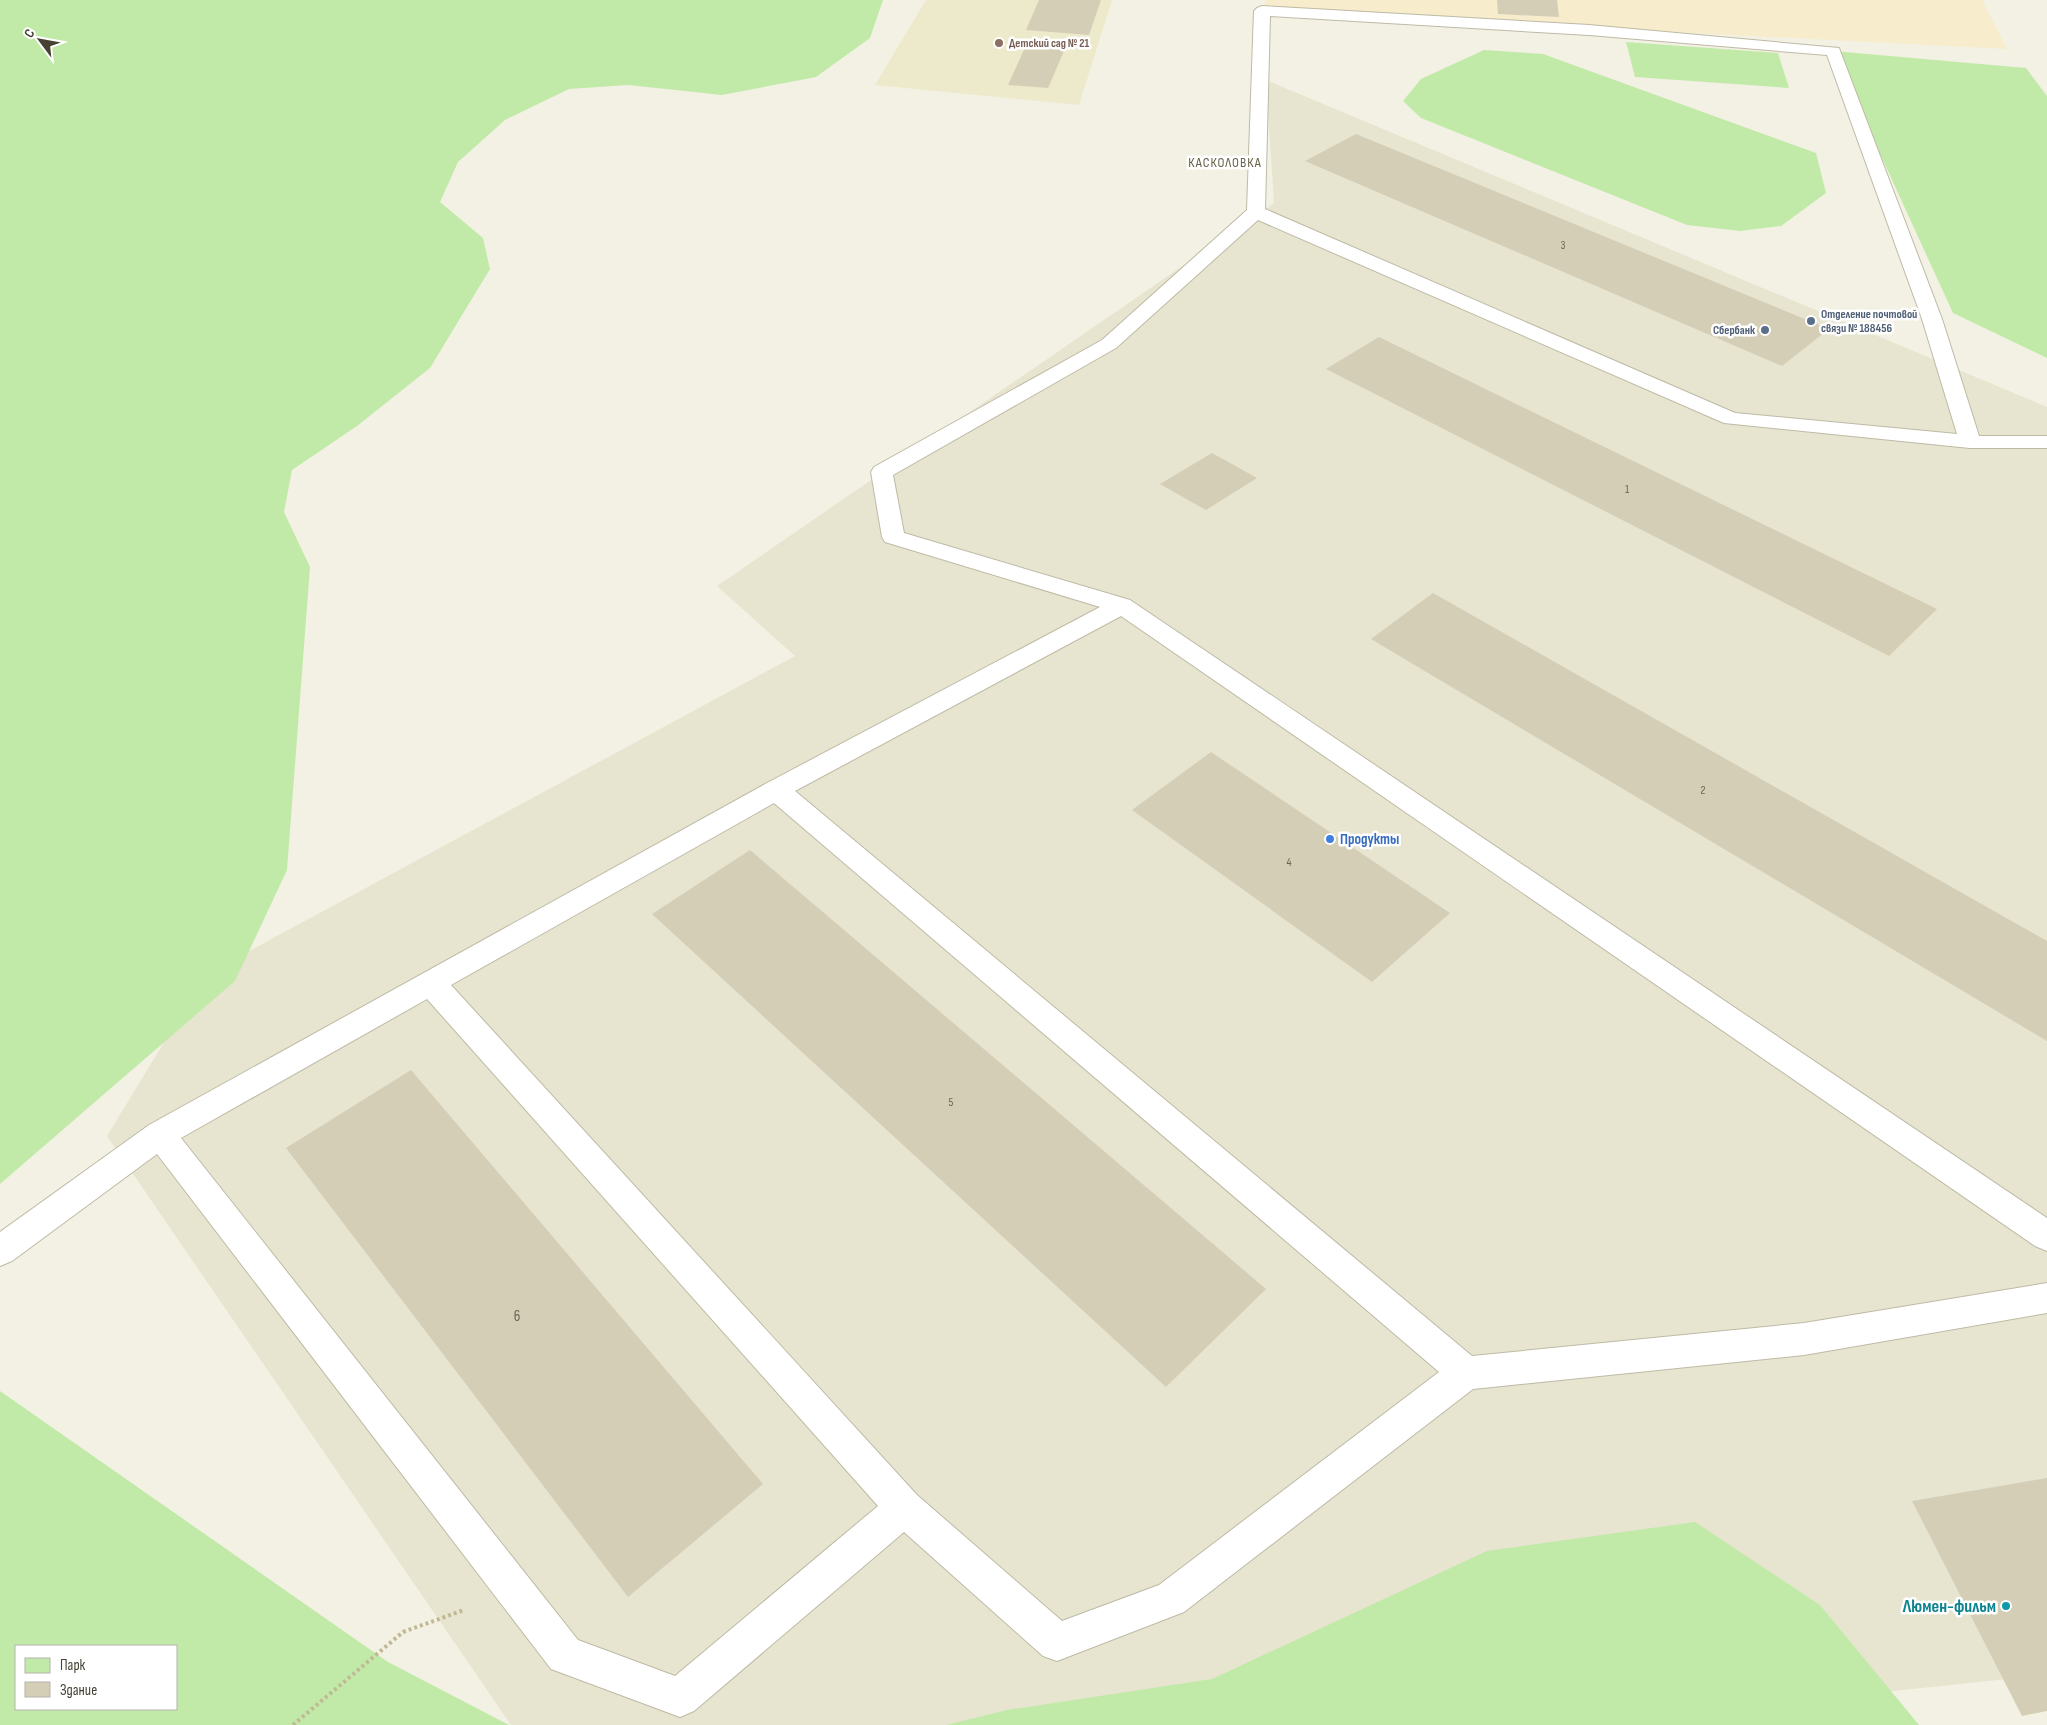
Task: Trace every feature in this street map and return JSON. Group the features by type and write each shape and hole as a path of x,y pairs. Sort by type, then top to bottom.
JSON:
{"lane":[{"path":"1970,442 1932,319 1833,51 1589,30 1262,11 1256,212 1109,344 882,472 893,537 1122,605 2047,1236"},
{"path":"1256,212 1731,419 1970,442 2047,442"},
{"path":"0,1251 160,1134 776,790 1122,605"},
{"path":"776,790 1466,1373"},
{"path":"430,982 904,1508 1057,1642 1171,1599 1466,1373 1804,1339 2047,1298"},
{"path":"160,1134 565,1656 680,1696 904,1508"}],"path":[{"path":"293,1725 403,1632 515,1591"}],"shaded area":[{"name":"Детский сад № 21","path":"926,0 1112,0 1079,105 875,85"},
{"path":"1266,0 1982,0 2007,49 1262,11"},
{"path":"1266,80 2047,407 2047,1675 1567,1725 511,1725 107,1136 205,975 795,656 717,586 1274,203"}],"green space":[{"path":"0,0 883,0 870,38 816,77 722,95 628,85 569,89 505,120 458,162 440,202 483,238 490,269 430,368 357,426 292,470 284,512 310,567 287,870 235,981 0,1184"},
{"path":"1626,42 1778,53 1789,88 1635,77"},
{"path":"1484,50 1543,54 1816,153 1826,193 1781,226 1740,231 1687,225 1421,118 1403,101 1421,79"},
{"path":"1833,51 2026,68 2047,96 2047,358 1953,313"},
{"path":"0,1391 388,1662 509,1725 0,1725"},
{"path":"1695,1522 1820,1605 1919,1725 946,1725 1007,1710 1212,1679 1487,1551"}],"building":[{"path":"1039,0 1101,0 1089,35 1026,30"},
{"path":"1497,0 1557,0 1559,17 1498,14"},
{"path":"1028,41 1067,44 1048,88 1008,85"},
{"path":"1356,134 1829,329 1782,366 1305,161"},
{"path":"1379,337 1937,609 1889,656 1326,369"},
{"path":"1212,453 1257,478 1206,510 1160,484"},
{"path":"1433,593 2047,941 2047,1041 1371,639"},
{"path":"1211,752 1450,913 1372,982 1132,810"},
{"path":"750,850 1266,1289 1166,1387 652,914"},
{"path":"411,1070 763,1484 628,1597 286,1148"},
{"name":"Люмен-фильм","path":"2047,1478 2047,1711 2022,1716 1912,1501"}],"place":[{"name":"Детский сад № 21","path":"999,43"},
{"name":"Отделение почтовой связи № 188456","path":"1811,321"},
{"name":"Сбербанк","path":"1765,330"},
{"name":"Продукты","path":"1330,839"},
{"name":"Люмен-фильм","path":"2006,1606"}],"district":[{"name":"КАСКОЛОВКА","path":"1225,162"}]}
